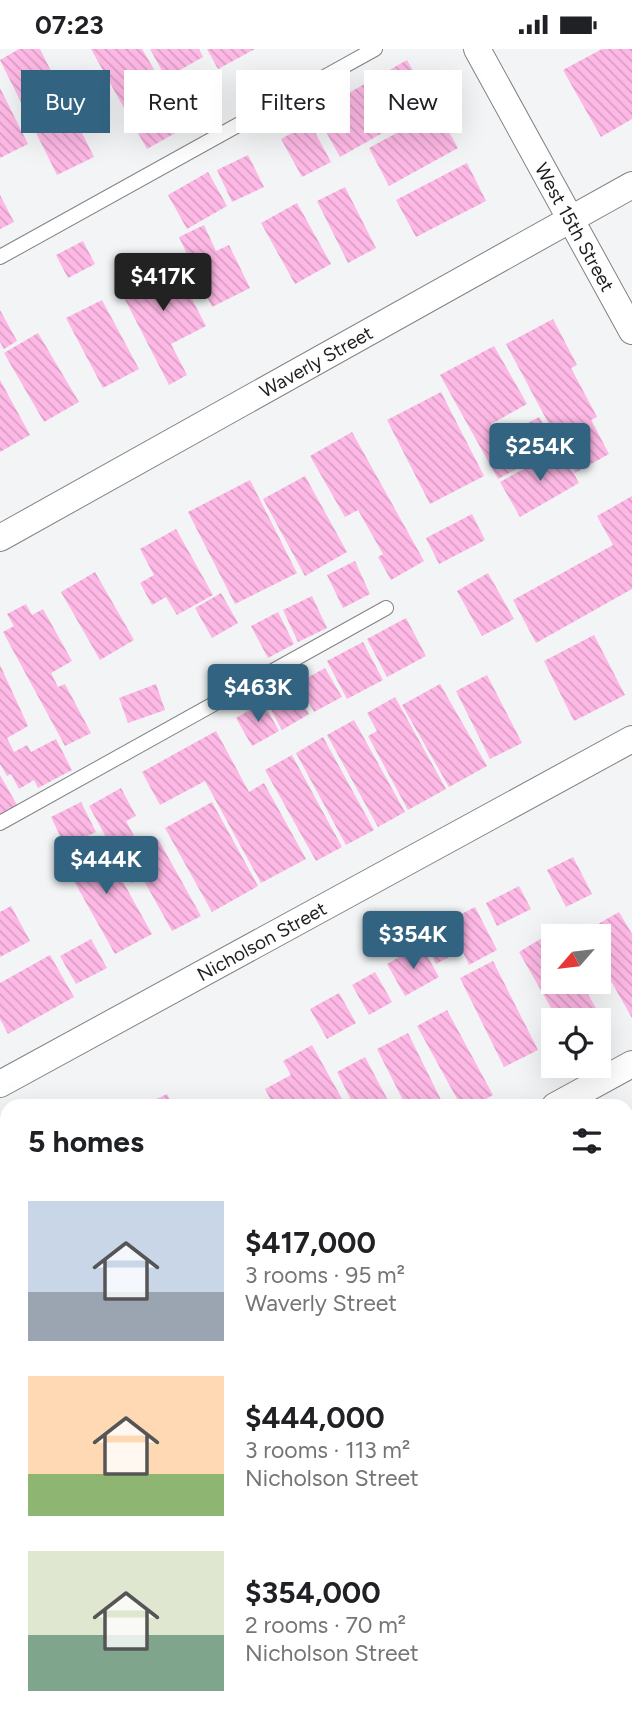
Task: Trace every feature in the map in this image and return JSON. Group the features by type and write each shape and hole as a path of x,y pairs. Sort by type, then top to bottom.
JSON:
{"street":[{"name":"West 15th Street","path":"477,49 632,331"},
{"name":"Waverly Street","path":"0,538 632,185"},
{"name":"Nicholson Street","path":"0,1084 632,739"},
{"path":"568,1099 632,1063"}],"lane":[{"path":"0,257 375,49"},
{"path":"0,823 386,608"}],"building":[{"path":"19,49 40,49 50,70 21,70 21,102 0,60"},
{"path":"91,49 142,49 154,70 124,70 124,108 110,83 110,70 103,70"},
{"path":"150,49 199,49 203,57 180,70 162,70"},
{"path":"207,49 255,49 218,69"},
{"path":"602,49 632,49 632,119 601,137 563,70"},
{"path":"407,60 413,70 389,70"},
{"path":"364,84 364,133 382,133 340,157 327,133 350,133 350,92"},
{"path":"0,88 28,144 0,158"},
{"path":"36,133 82,133 94,157 57,175"},
{"path":"138,133 175,133 147,149"},
{"path":"292,133 315,133 331,162 302,177 281,139"},
{"path":"397,133 449,133 458,148 389,186 369,148"},
{"path":"248,155 264,187 232,202 217,170"},
{"path":"467,163 486,201 416,237 396,200"},
{"path":"208,172 227,206 187,229 168,195"},
{"path":"345,187 376,248 348,263 317,201"},
{"path":"0,195 14,222 0,229"},
{"path":"297,203 331,264 295,284 261,223"},
{"path":"204,225 216,251 229,245 250,288 212,307 179,237"},
{"path":"83,241 95,264 68,278 56,255"},
{"path":"170,257 206,326 171,344 187,375 169,385 117,284"},
{"path":"102,300 139,369 103,388 66,318"},
{"path":"0,310 17,341 4,349 0,342"},
{"path":"553,319 577,365 571,368 597,417 591,420 609,454 575,473 506,344"},
{"path":"38,333 79,402 44,422 4,353"},
{"path":"494,346 527,404 491,424 499,439 539,417 556,447 498,479 440,375"},
{"path":"0,380 30,435 0,452"},
{"path":"441,392 484,476 430,504 387,420"},
{"path":"352,432 424,561 391,580 378,557 383,554 358,510 345,517 310,456"},
{"path":"560,449 579,483 520,517 500,482"},
{"path":"305,476 347,552 305,576 263,499"},
{"path":"250,480 297,573 235,604 188,512"},
{"path":"632,496 632,589 536,643 513,600 613,545 597,516"},
{"path":"472,514 485,540 439,564 426,538"},
{"path":"176,529 213,595 177,615 166,597 152,605 140,583 154,575 140,549"},
{"path":"355,561 370,594 343,608 327,575"},
{"path":"95,572 134,640 100,660 61,592"},
{"path":"488,573 514,619 482,636 457,591"},
{"path":"221,593 238,623 212,638 195,608"},
{"path":"312,596 327,628 298,642 283,610"},
{"path":"26,604 32,615 43,609 72,661 51,673 58,687 65,684 91,733 65,746 3,632 14,626 7,614"},
{"path":"278,612 294,644 268,658 251,626"},
{"path":"406,618 426,656 387,677 367,639"},
{"path":"594,635 625,695 574,721 544,661"},
{"path":"363,642 383,680 347,699 327,661"},
{"path":"0,665 28,726 7,738 14,752 27,745 31,752 56,739 72,770 38,788 34,780 19,789 11,774 7,776 0,764"},
{"path":"325,668 342,697 314,712 298,683"},
{"path":"487,675 522,743 490,759 456,691"},
{"path":"156,684 165,710 128,723 119,698"},
{"path":"440,684 487,766 449,787 402,705"},
{"path":"293,685 309,714 282,730 266,701"},
{"path":"395,697 446,789 408,810 368,736 377,731 367,713"},
{"path":"263,702 279,731 252,746 236,718"},
{"path":"354,720 405,812 378,827 327,735"},
{"path":"216,731 249,792 264,783 306,859 261,883 205,781 160,805 142,772"},
{"path":"323,737 374,830 346,845 296,753"},
{"path":"292,755 342,847 316,861 265,770"},
{"path":"0,775 17,805 0,814"},
{"path":"121,788 136,816 126,821 141,849 158,839 201,916 172,931 142,877 131,883 89,806"},
{"path":"81,802 96,832 65,846 51,817"},
{"path":"212,802 258,886 212,912 165,828"},
{"path":"98,837 152,934 115,954 61,858"},
{"path":"573,857 592,894 566,907 547,870"},
{"path":"519,886 531,909 497,926 486,903"},
{"path":"11,906 30,941 0,957 0,912"},
{"path":"475,907 497,950 469,965 462,950 436,964 421,935"},
{"path":"619,912 632,934 632,1018 611,981 611,924 598,924"},
{"path":"91,939 107,968 76,984 60,956"},
{"path":"541,939 541,990 519,952"},
{"path":"421,945 439,977 405,996 387,964"},
{"path":"50,955 74,997 8,1034 0,1019 0,983"},
{"path":"493,961 538,1050 504,1067 460,978"},
{"path":"375,972 392,1002 369,1015 352,985"},
{"path":"339,993 356,1023 327,1039 310,1009"},
{"path":"543,994 588,994 596,1008 551,1008"},
{"path":"447,1010 493,1095 486,1099 457,1099 417,1026"},
{"path":"408,1033 441,1099 402,1099 377,1049"},
{"path":"312,1045 342,1099 270,1099 265,1089 291,1075 283,1061"},
{"path":"365,1057 387,1099 350,1099 337,1072"},
{"path":"167,1094 170,1099 157,1099"}]}
